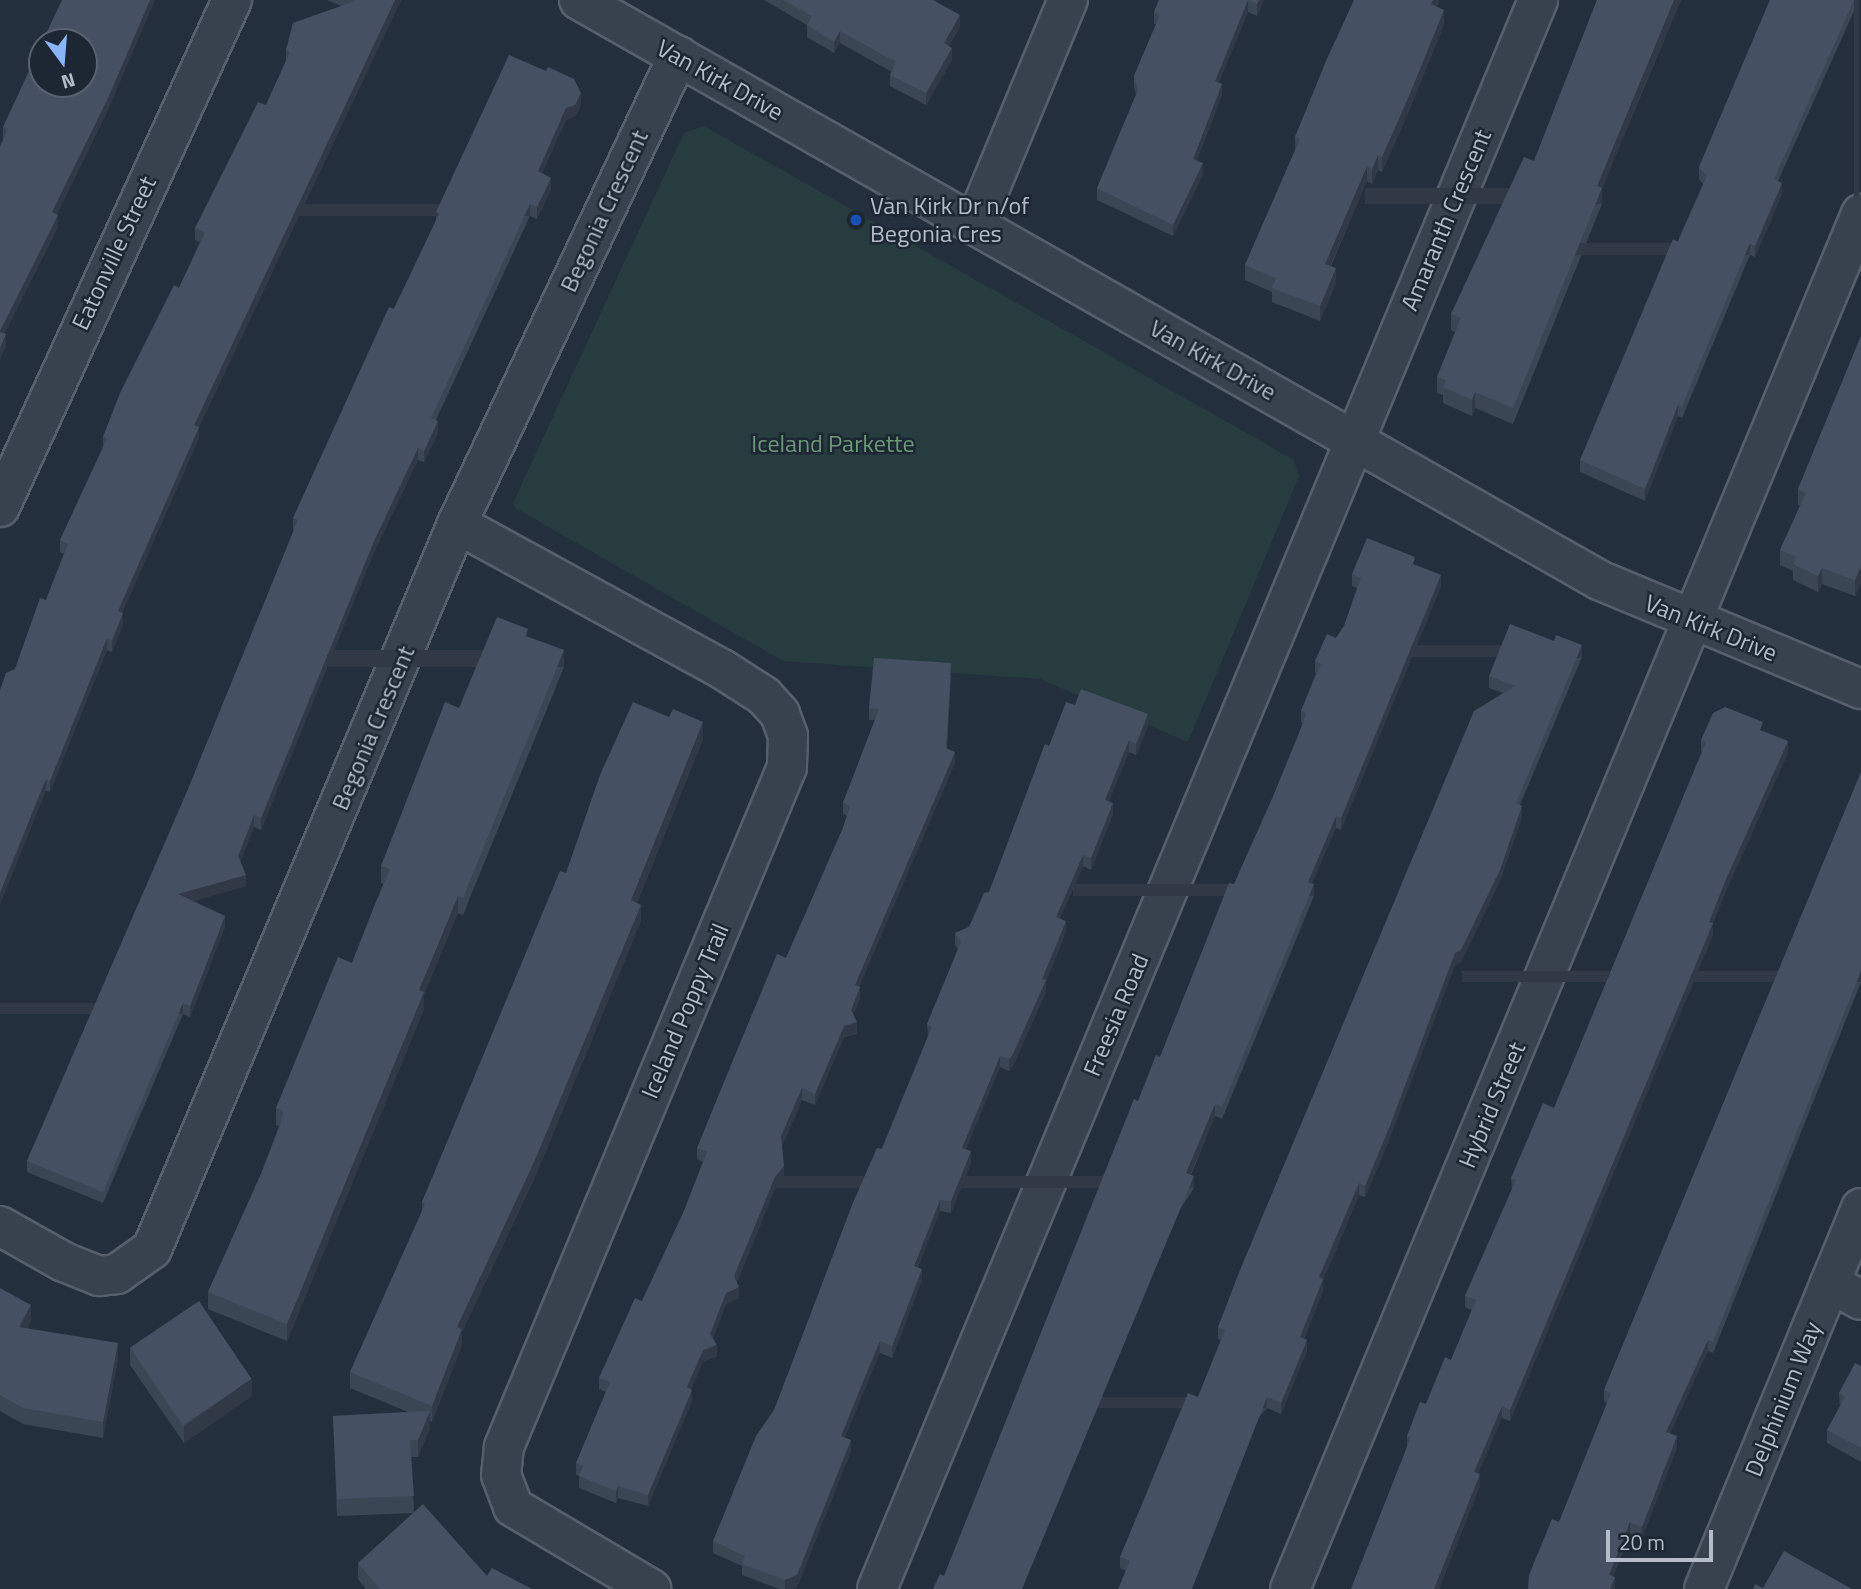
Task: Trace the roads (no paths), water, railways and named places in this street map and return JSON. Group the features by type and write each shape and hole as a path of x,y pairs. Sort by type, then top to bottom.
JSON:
{"street":[{"name":"Eatonville Street","path":"0,507 232,0"},
{"name":"Van Kirk Drive","path":"579,0 1599,580 1861,690"},
{"path":"975,224 1068,0"},
{"name":"Amaranth Crescent","path":"1354,441 1538,0"},
{"name":"Begonia Crescent","path":"0,1227 72,1266 99,1276 117,1274 152,1250 457,524 678,56"},
{"path":"1692,620 1861,214"},
{"name":"Freesia Road","path":"877,1589 1354,441"},
{"name":"Iceland Poppy Trail","path":"457,524 743,683 780,714 788,736 787,766 504,1447 501,1475 513,1507 651,1589"},
{"name":"Hybrid Street","path":"1290,1589 1692,620"},
{"name":"Delphinium Way","path":"1704,1589 1846,1291 1861,1209"}],"place":[{"name":"Van Kirk Dr n/of Begonia Cres","path":"856,220"}],"park label":[{"name":"Iceland Parkette","path":"833,444"}]}
